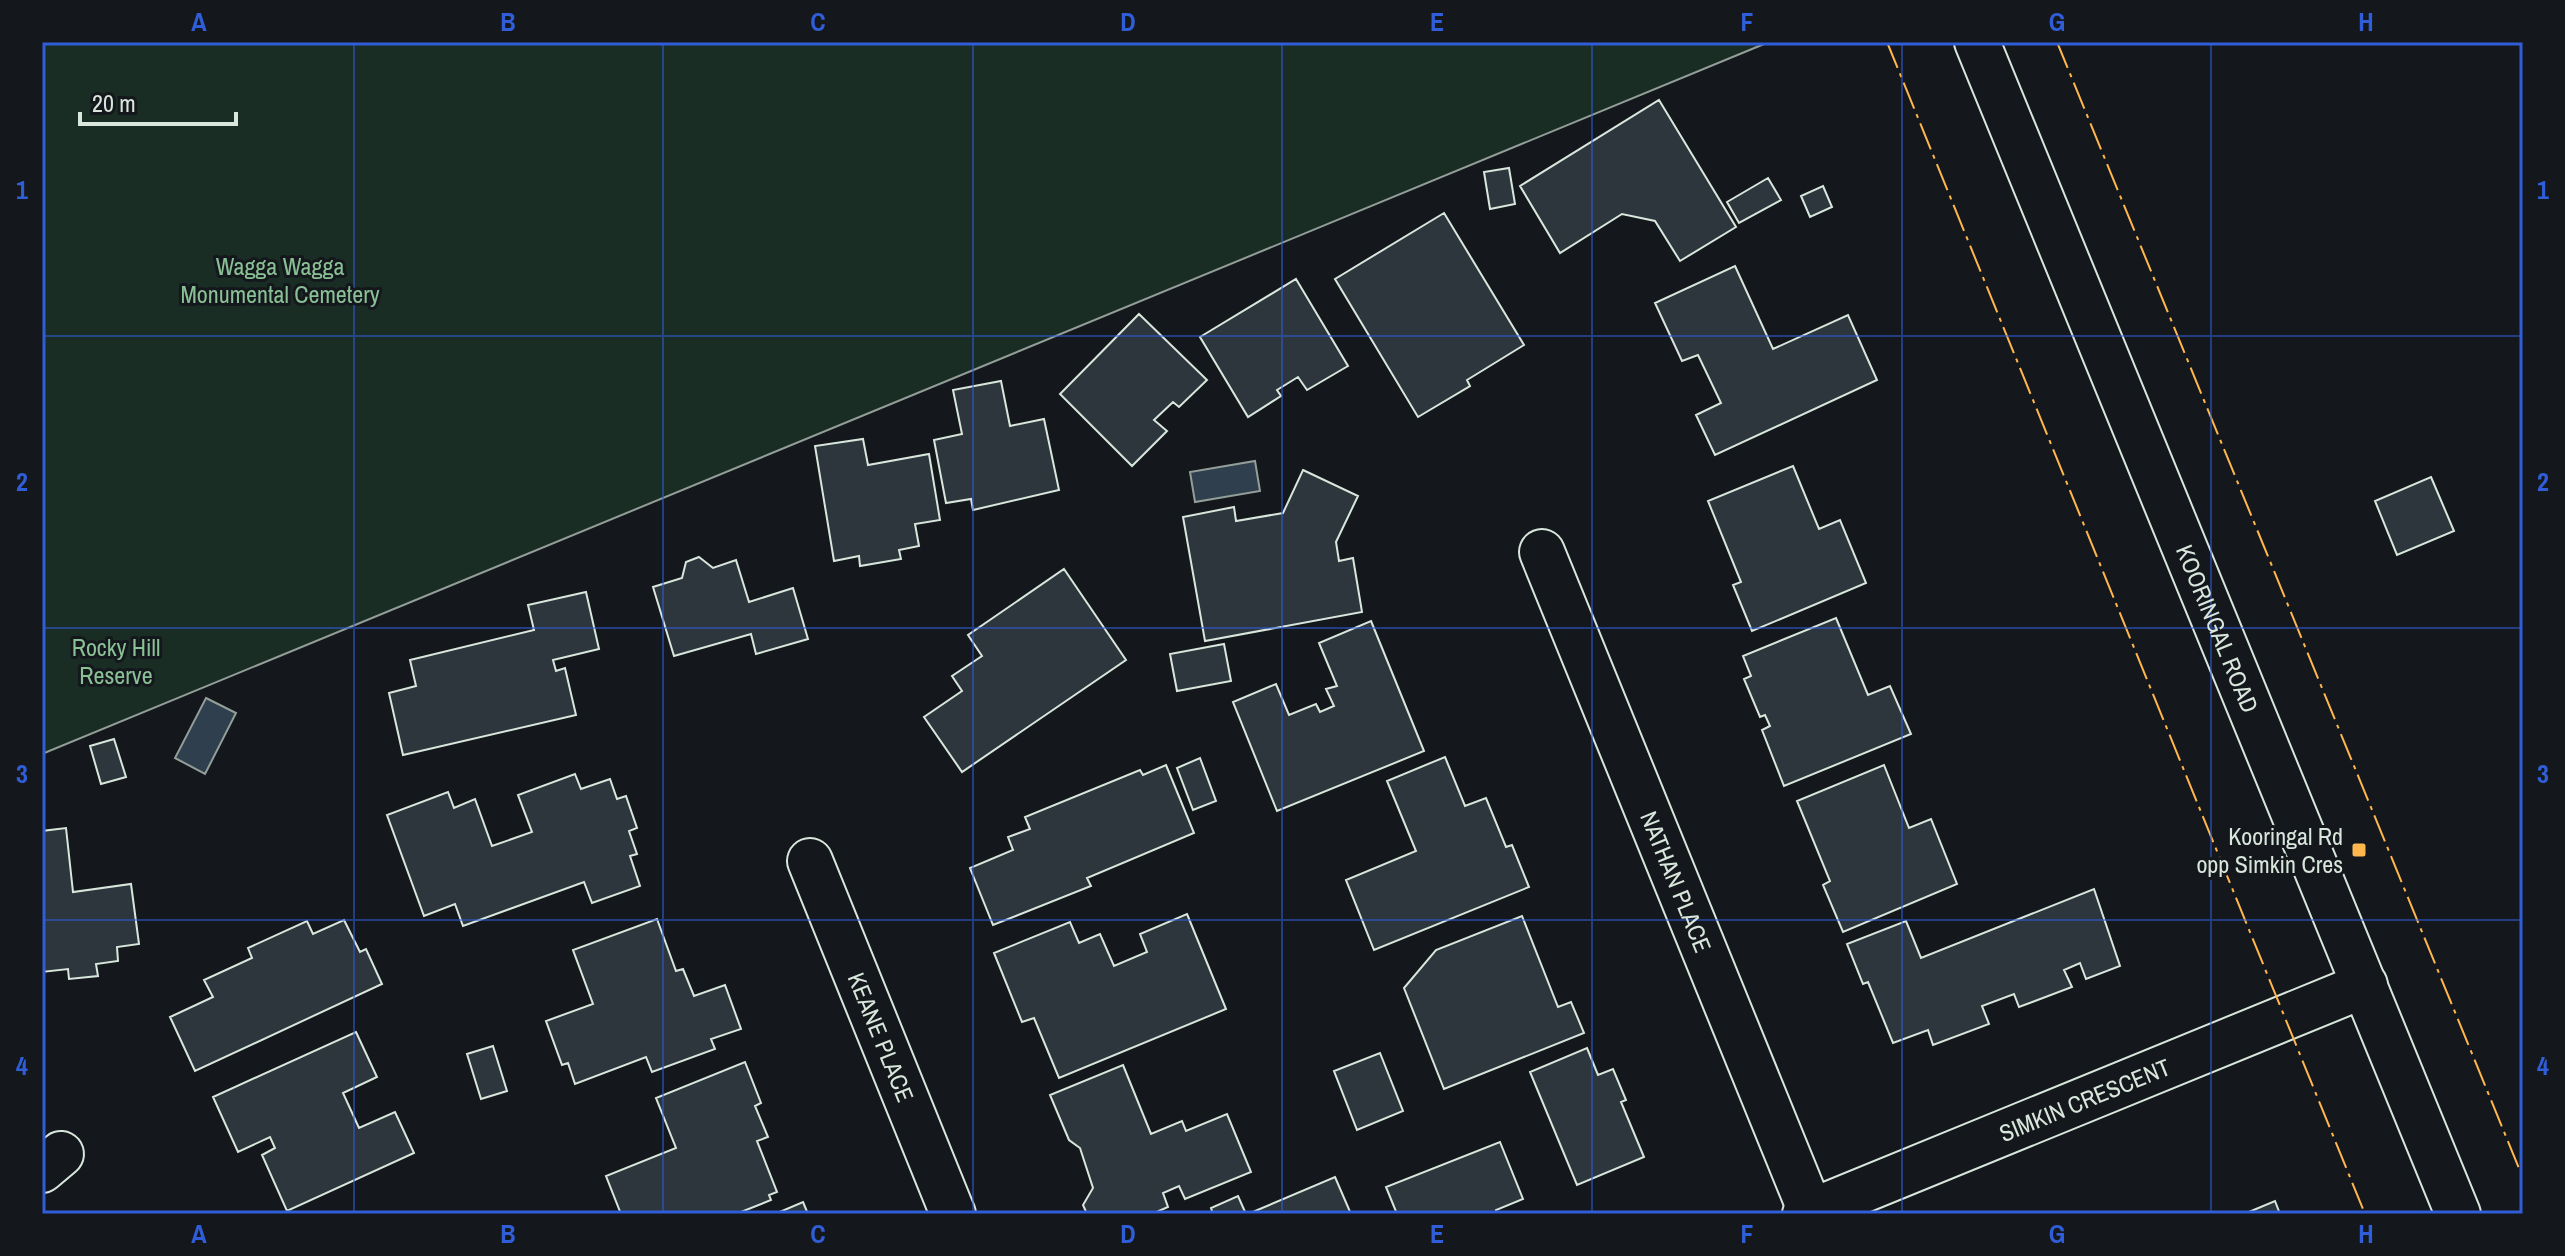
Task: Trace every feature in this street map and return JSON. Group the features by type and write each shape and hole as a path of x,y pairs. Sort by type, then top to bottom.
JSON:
{"street":[{"name":"KOORINGAL ROAD","path":"1977,42 2458,1214"},
{"name":"NATHAN PLACE","path":"1542,552 1808,1213"},
{"name":"KEANE PLACE","path":"810,861 953,1214"},
{"name":"SIMKIN CRESCENT","path":"1808,1213 2365,985"}],"green space":[{"name":"Wagga Wagga Monumental Cemetery","path":"42,42 1769,42 42,754"}],"water":[{"path":"1255,461 1260,491 1195,502 1190,472"},
{"path":"206,698 236,713 205,774 175,758"}],"building":[{"path":"1659,100 1736,227 1680,261 1655,221 1622,214 1560,253 1520,186"},
{"path":"1509,168 1515,204 1490,209 1484,172"},
{"path":"1768,178 1781,200 1739,223 1727,202"},
{"path":"1823,186 1832,207 1810,217 1801,196"},
{"path":"1444,213 1524,345 1467,380 1470,386 1418,417 1335,279"},
{"path":"1735,266 1773,349 1848,315 1877,380 1715,455 1696,415 1721,403 1698,355 1682,361 1655,303"},
{"path":"1296,279 1348,366 1307,390 1298,377 1277,390 1281,396 1248,417 1200,337"},
{"path":"1139,314 1207,380 1179,407 1173,402 1154,420 1167,431 1132,466 1060,394"},
{"path":"1001,381 1010,426 1044,419 1059,490 973,510 971,499 946,503 934,440 962,434 953,390"},
{"path":"863,439 868,465 929,454 940,520 915,524 919,546 899,550 901,559 860,566 859,556 834,561 815,446"},
{"path":"1793,466 1819,529 1840,520 1866,583 1752,631 1733,585 1741,582 1708,501"},
{"path":"1303,470 1358,496 1336,542 1339,561 1353,558 1362,612 1205,641 1183,517 1234,507 1236,521 1283,513"},
{"path":"2431,477 2454,531 2397,555 2375,501"},
{"path":"699,557 713,568 736,560 749,602 793,588 808,639 756,654 751,634 674,656 653,587 682,578 686,562"},
{"path":"1064,569 1126,660 962,772 924,717 962,691 952,676 982,656 968,635"},
{"path":"586,592 599,649 553,660 556,671 565,668 576,715 403,755 389,693 416,686 410,660 534,630 528,605"},
{"path":"1836,618 1868,695 1890,686 1911,734 1784,786 1762,730 1770,726 1765,715 1760,717 1744,679 1751,676 1743,656"},
{"path":"1371,621 1424,751 1277,811 1233,702 1276,684 1289,715 1316,704 1320,712 1334,706 1326,689 1337,686 1319,643"},
{"path":"1224,644 1231,681 1177,691 1170,654"},
{"path":"114,739 126,777 101,784 90,746"},
{"path":"1445,757 1465,806 1486,798 1506,847 1512,845 1529,887 1374,950 1346,880 1416,851 1387,781"},
{"path":"1200,758 1216,801 1193,810 1177,768"},
{"path":"1166,765 1194,833 1087,878 1091,886 993,925 970,868 1013,850 1008,837 1030,829 1025,817 1140,770 1143,775"},
{"path":"1884,765 1909,828 1931,819 1957,884 1843,932 1823,885 1830,881 1797,801"},
{"path":"575,774 581,789 610,779 617,799 626,796 637,828 629,831 637,854 630,856 640,886 592,903 584,882 463,926 455,904 424,916 387,815 448,792 454,808 475,799 492,846 532,832 518,795"},
{"path":"66,828 73,892 131,884 139,944 117,947 118,961 96,964 98,976 69,979 68,969 42,972 42,831"},
{"path":"2094,889 2120,966 2086,979 2080,963 2064,970 2072,987 2019,1007 2014,994 1982,1006 1989,1024 1933,1045 1928,1030 1893,1043 1868,982 1863,984 1847,944 1906,921 1921,958"},
{"path":"1187,914 1226,1009 1059,1078 1034,1018 1022,1022 994,953 1070,922 1079,943 1100,934 1114,966 1147,952 1140,934"},
{"path":"1522,916 1558,1007 1571,1002 1584,1033 1444,1089 1404,988 1436,950"},
{"path":"657,919 676,971 683,969 694,996 725,985 741,1029 711,1039 715,1049 652,1072 646,1057 575,1084 568,1063 562,1065 546,1021 593,1004 573,950"},
{"path":"344,920 360,952 366,949 382,984 195,1071 170,1017 213,997 204,980 252,958 248,948 307,921 313,934"},
{"path":"356,1032 377,1077 343,1093 359,1128 395,1112 414,1153 287,1211 262,1155 275,1148 270,1137 238,1152 213,1097"},
{"path":"493,1046 507,1091 481,1099 467,1054"},
{"path":"1587,1048 1598,1075 1613,1069 1626,1100 1621,1102 1644,1157 1577,1185 1530,1072"},
{"path":"1380,1053 1403,1111 1357,1130 1334,1071"},
{"path":"745,1062 761,1103 755,1106 768,1137 757,1141 777,1192 769,1195 771,1200 736,1214 621,1214 606,1176 676,1148 656,1098"},
{"path":"1123,1065 1151,1134 1182,1121 1186,1131 1227,1114 1251,1172 1185,1199 1179,1186 1163,1193 1168,1207 1152,1214 1087,1214 1083,1205 1093,1188 1080,1148 1069,1140 1050,1095"},
{"path":"1500,1142 1523,1199 1496,1210 1497,1214 1397,1214 1386,1187"},
{"path":"1335,1177 1351,1214 1248,1214"},
{"path":"1238,1196 1246,1214 1213,1214 1211,1208"},
{"path":"2275,1201 2280,1214 2244,1214"},
{"path":"803,1202 808,1214 775,1214"}],"power":[{"path":"1887,42 2365,1214"},
{"path":"2057,42 2523,1178"}],"place":[{"name":"Kooringal Rd opp Simkin Cres","path":"2359,850"}],"park label":[{"name":"Rocky Hill Reserve","path":"116,661"}]}
